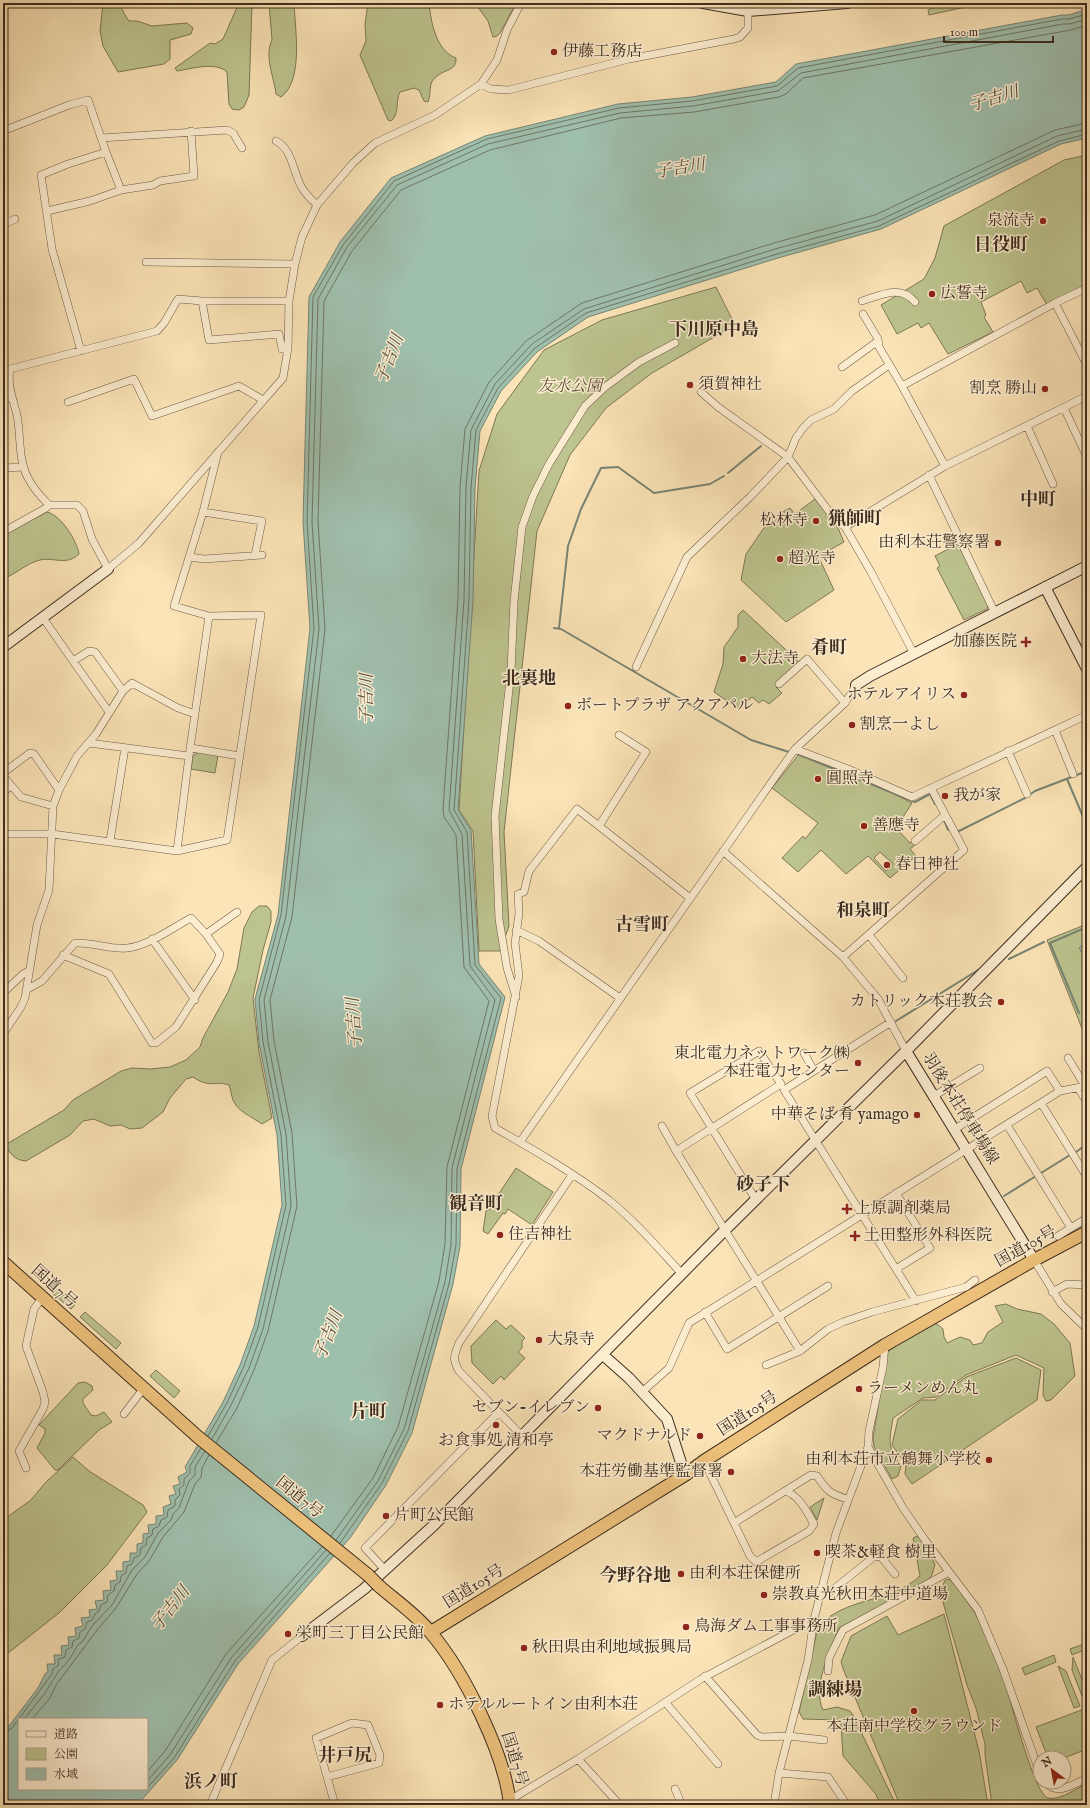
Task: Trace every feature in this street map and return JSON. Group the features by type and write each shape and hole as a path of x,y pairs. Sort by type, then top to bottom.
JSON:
{"highway":[{"name":"国道105号","path":"431,1632 685,1475 704,1460 885,1345 1034,1260 1087,1232"},
{"name":"国道7号","path":"4,1265 198,1437 368,1575 431,1632 446,1653 477,1705 500,1762 510,1803"}],"street":[{"path":"3,647 108,569 139,543 218,450 282,378 288,348 289,301 296,264 302,237 318,205 353,163 375,143 435,115 480,84 497,60 506,30 521,3"},
{"path":"703,3 748,11 848,3"},
{"path":"480,84 491,89 508,90 629,59 734,39 740,37 748,28 748,11"},
{"path":"3,131 69,105 88,100 100,138 121,190"},
{"path":"100,138 191,131 227,130 233,133 242,148"},
{"path":"47,210 90,201 121,190 153,185 160,181 194,176 191,131"},
{"path":"276,140 283,144 288,152 301,186 308,198 318,205"},
{"path":"80,351 52,249 41,175 68,164 106,152"},
{"path":"3,225 15,219"},
{"path":"146,262 296,264"},
{"path":"902,386 1056,303 1087,288"},
{"path":"862,301 899,291 909,295 915,302"},
{"path":"49,505 41,497 28,478 24,467 17,414 11,398 8,375 10,370 157,331 164,324 178,299 202,301 289,301"},
{"path":"202,301 209,340 280,334 282,349 288,348"},
{"path":"1056,303 1087,365"},
{"path":"863,314 878,341 879,347 902,386 944,466"},
{"path":"842,367 878,341"},
{"path":"516,997 507,968 499,919 495,816 511,671 514,595 522,527 533,496 549,464 585,406 605,386 639,362 675,342"},
{"path":"636,667 687,557 750,498 788,457 796,438 802,428 810,420 834,408 852,391 890,365"},
{"path":"68,402 134,379 152,416 239,386 263,400"},
{"path":"701,392 718,407 788,457 834,518 845,527 871,572 914,654"},
{"path":"845,527 944,466 1087,396"},
{"path":"3,398 11,398"},
{"path":"1064,408 1087,457"},
{"path":"1027,426 1053,484"},
{"path":"3,834 52,834 177,851 227,840 261,615 209,616 174,606 203,512 218,450"},
{"path":"3,468 24,467"},
{"path":"928,475 995,613"},
{"path":"3,532 49,505 77,505 83,511 92,539 108,569"},
{"path":"190,557 204,559 258,555 262,521 203,512"},
{"path":"520,1142 795,749 845,703 856,685 1087,566"},
{"path":"1045,587 1087,669"},
{"path":"177,851 209,616"},
{"path":"43,618 110,712"},
{"path":"73,661 89,651 95,652 123,691"},
{"path":"779,684 807,658 845,703"},
{"path":"3,1034 21,1006 26,990 37,925 49,890 53,806 77,756 90,743 123,691 132,683 178,708 195,714"},
{"path":"795,749 848,769 912,797 1087,715"},
{"path":"1055,730 1073,774"},
{"path":"599,826 646,752 619,735"},
{"path":"90,743 189,756"},
{"path":"110,841 125,748"},
{"path":"191,748 240,756"},
{"path":"1008,751 1027,794"},
{"path":"3,773 30,753 34,754 60,790"},
{"path":"3,776 21,797 53,806"},
{"path":"3,792 11,786"},
{"path":"843,957 964,850 931,788"},
{"path":"682,1274 632,1220 608,1200 572,1175 495,1128 492,1116 519,976 514,943 519,913 518,894 524,892 529,871 577,809 690,898"},
{"path":"915,841 945,815"},
{"path":"210,1805 257,1692 272,1660 364,1589 434,1525 724,1231 906,1051 891,1022 870,988 843,957 723,851"},
{"name":"羽後本荘停車場線","path":"1034,1260 968,1149 906,1051 1087,867"},
{"path":"206,934 237,912"},
{"path":"26,990 42,981 63,955 75,943 126,948 137,946 191,918 206,934 220,954 195,1000 176,1027 156,1042 152,1043 109,974 63,955"},
{"path":"516,930 539,941 620,998"},
{"path":"869,935 903,978"},
{"path":"152,939 195,1000"},
{"path":"3,993 22,974 30,970"},
{"path":"891,1022 784,1090 916,1301"},
{"path":"676,1151 712,1129 781,1084 759,1051 690,1093 712,1129 756,1200"},
{"path":"804,1054 814,1071"},
{"path":"1068,1058 1083,1086 1087,1102"},
{"path":"934,1096 980,1068"},
{"path":"955,1129 1047,1071 1060,1091"},
{"path":"642,1392 669,1368 689,1322 1060,1091 1083,1086"},
{"path":"1040,1103 1087,1177"},
{"path":"1007,1125 1071,1228"},
{"path":"662,1126 724,1231 800,1351"},
{"path":"522,1436 498,1413 459,1371 454,1362 455,1354 459,1343 572,1175"},
{"path":"896,1193 930,1248 896,1270"},
{"path":"1058,1236 1087,1218"},
{"path":"1034,1260 1052,1292 1066,1310 1087,1329"},
{"path":"766,1364 800,1351 828,1328 872,1312 966,1287 975,1280"},
{"path":"1052,1292 1067,1284 1087,1284"},
{"path":"705,1312 727,1349 828,1286"},
{"path":"26,1468 19,1451 43,1409 45,1402 43,1392 26,1346 34,1309 42,1298"},
{"path":"774,1805 779,1773 808,1660 814,1619 836,1533 847,1499 868,1446 869,1431 883,1367 885,1345"},
{"path":"603,1355 667,1418 685,1475"},
{"path":"124,1414 143,1389"},
{"path":"385,1570 365,1548 498,1413"},
{"path":"868,1446 903,1508 949,1572 972,1600 990,1636 1032,1752"},
{"path":"704,1460 750,1556 756,1562 808,1531 814,1524 791,1493 785,1492"},
{"path":"734,1523 811,1475 817,1476 828,1492 847,1499"},
{"path":"821,1593 830,1592 875,1556 881,1557 895,1574"},
{"path":"828,1671 829,1658 843,1630 949,1572"},
{"path":"510,1803 706,1676 814,1619"},
{"path":"706,1676 757,1735 762,1737 788,1736 824,1740"},
{"path":"665,1702 718,1764"},
{"path":"327,1777 379,1763 380,1756 368,1725 352,1723 316,1738 327,1777 335,1805"},
{"path":"578,1758 620,1805"},
{"path":"779,1773 828,1777 847,1805"},
{"path":"1072,1786 1087,1778"},
{"path":"675,1789 682,1805"}],"green space":[{"path":"239,3 252,4 249,95 244,107 239,110 232,109 229,104 227,72 210,66 177,71 175,68 210,43 215,44 223,39"},
{"path":"269,3 294,3 296,40 295,67 293,79 288,89 281,97 276,94 269,60 272,40"},
{"path":"368,3 429,3 433,27 439,43 449,54 456,58 453,68 440,74 432,82 428,102 424,101 419,90 414,88 400,92 396,115 391,121 388,120 360,55 366,41 365,24"},
{"path":"475,3 516,3 500,33 493,37 488,21"},
{"path":"944,3 984,3 929,15 928,10"},
{"path":"103,4 116,4 119,6 129,21 137,21 152,26 187,23 193,28 191,34 170,40 170,59 164,64 118,72 103,46 100,31"},
{"path":"1087,155 1087,286 1047,305 1037,288 1027,293 1021,281 981,302 986,315 984,317 993,332 948,354 929,323 921,328 918,323 897,334 881,305 924,279 935,258 944,226 1064,160"},
{"name":"友水公園","path":"716,287 735,325 652,373 606,408 570,455 537,531 504,832 509,926 500,951 479,951 473,831 459,810 479,471 497,414 544,350 602,320"},
{"path":"815,499 838,528 844,542 826,552 820,560 834,590 786,622 741,580 746,554 770,519 790,508 795,514"},
{"path":"47,512 58,518 68,529 79,554 70,560 45,559 35,561 3,579 3,535"},
{"path":"958,544 988,606 987,609 964,620 937,568 940,566 935,556"},
{"path":"743,610 800,663 776,687 782,693 769,704 763,700 759,703 752,697 739,709 714,692 723,664 724,647 738,627 738,615"},
{"path":"199,752 218,755 215,773 191,769 193,756"},
{"path":"799,754 854,774 912,803 896,828 910,843 912,841 915,845 910,849 916,856 890,878 868,856 846,874 821,850 798,872 782,858 803,836 805,839 818,823 772,788","holes":["880,852 892,863 886,871 874,858"]},
{"path":"259,906 267,906 271,911 271,922 263,950 253,998 259,1052 272,1118 262,1124 245,1114 235,1104 229,1085 204,1083 193,1077 186,1079 170,1098 163,1112 142,1128 130,1129 121,1125 110,1126 94,1119 83,1121 70,1135 26,1161 13,1156 5,1145 64,1110 73,1100 121,1071 132,1068 150,1069 170,1067 186,1060 200,1047 203,1038 228,992 237,969 244,928 252,912"},
{"path":"1087,924 1087,1041 1047,940"},
{"path":"516,1168 553,1192 532,1225 508,1209 505,1214 503,1213 488,1234 483,1231 486,1211 499,1205 496,1198"},
{"path":"55,1288 75,1305 71,1309 51,1292"},
{"path":"1006,1304 1017,1309 1041,1314 1054,1324 1070,1343 1075,1376 1051,1400 1046,1401 1043,1395 1044,1368 1016,1355 966,1375 936,1397 923,1398 893,1418 890,1444 893,1453 901,1466 898,1476 892,1479 874,1447 873,1438 887,1352 930,1323 937,1324 943,1329 944,1337 947,1343 960,1337 970,1340 973,1345 982,1343 988,1332 1003,1322 995,1306"},
{"path":"85,1312 121,1343 116,1349 80,1317"},
{"path":"496,1320 506,1329 511,1325 525,1338 522,1341 522,1348 518,1352 525,1358 504,1380 501,1376 493,1384 472,1363 471,1346"},
{"path":"1016,1358 1041,1370 1037,1400 912,1484 905,1474 906,1465 892,1445 898,1419 922,1400 935,1400 966,1377"},
{"path":"156,1370 180,1391 174,1398 150,1376"},
{"path":"85,1382 92,1386 93,1390 83,1399 83,1403 91,1415 96,1416 104,1412 112,1422 99,1430 58,1470 55,1470 37,1448 45,1433 45,1429 39,1425 78,1383"},
{"path":"73,1457 89,1471 143,1505 147,1512 107,1565 59,1613 3,1657 3,1520 31,1500 45,1483"},
{"path":"824,1498 817,1520 810,1507"},
{"path":"917,1536 922,1541 935,1564 932,1575 926,1582 839,1628 827,1658 821,1680 820,1701 823,1710 837,1707 850,1711 896,1805 881,1805 875,1793 843,1756 841,1723 837,1720 803,1719 799,1712 818,1627 829,1617 841,1610 895,1591 908,1585 920,1576 913,1538"},
{"path":"950,1579 959,1589 980,1621 1000,1668 1032,1771 1032,1790 1041,1790 1048,1798 1058,1798 1087,1783 1087,1805 992,1805 985,1755 985,1744 976,1708 967,1685 944,1606 941,1590 945,1580"},
{"name":"本荘南中学校グラウンド","path":"944,1614 979,1751 988,1805 900,1805 841,1662 851,1636 887,1616 898,1635"},
{"path":"1087,1643 1087,1649 1072,1655 1070,1649"},
{"path":"1054,1655 1056,1662 1025,1675 1022,1668"},
{"path":"1073,1657 1087,1692 1087,1703 1085,1704 1072,1670"},
{"path":"1058,1666 1066,1671 1080,1706 1074,1708"},
{"path":"1087,1708 1087,1749 1072,1755 1072,1750 1045,1750 1036,1727"}],"water":[{"name":"子吉川","path":"1087,9 1087,138 1061,144 881,229 778,258 588,317 537,352 501,391 480,431 475,488 473,600 458,810 471,830 479,964 505,997 461,1169 460,1246 453,1284 412,1433 386,1485 350,1538 238,1664 177,1760 137,1805 3,1805 3,1730 9,1726 38,1688 45,1674 48,1672 47,1664 55,1664 54,1655 62,1655 61,1646 69,1645 68,1637 76,1636 75,1628 83,1626 81,1618 90,1617 89,1610 97,1609 95,1601 104,1600 103,1591 111,1590 110,1581 117,1580 116,1571 123,1571 123,1562 130,1561 130,1553 137,1553 137,1544 143,1543 143,1534 149,1533 148,1525 156,1524 156,1516 164,1515 163,1507 171,1504 169,1496 176,1494 173,1486 180,1484 178,1477 187,1472 185,1467 223,1402 240,1365 254,1326 282,1205 277,1135 259,1043 255,999 278,915 310,628 303,522 309,297 340,242 391,178 485,136 618,104 692,97 776,82 796,64 1062,15 1069,15"},
{"path":"1087,942 1087,955 1082,953 1079,948"}],"waterway":[{"path":"728,473 761,446"},
{"path":"559,628 568,546 581,509 601,468 618,467 654,493 710,484 724,476"},
{"path":"554,628 561,629 751,740 789,752"},
{"path":"795,753 915,802 930,794 935,804"},
{"path":"959,831 1025,798 1035,791 1087,771"},
{"path":"1067,779 1087,826"},
{"path":"944,820 948,830"},
{"path":"1079,1013 1050,943 1087,927"},
{"path":"1009,959 1044,942"},
{"path":"896,1021 983,967"},
{"path":"1076,1152 1087,1144"},
{"path":"1041,1173 1070,1155"},
{"path":"1004,1196 1036,1176"}],"place":[{"name":"伊藤工務店","path":"554,52"},
{"name":"泉流寺","path":"1043,221"},
{"name":"広誓寺","path":"932,294"},
{"name":"須賀神社","path":"690,385"},
{"name":"割烹 勝山","path":"1045,389"},
{"name":"松林寺","path":"816,521"},
{"name":"由利本荘警察署","path":"998,543"},
{"name":"超光寺","path":"780,559"},
{"name":"加藤医院","path":"1026,642"},
{"name":"大法寺","path":"743,659"},
{"name":"ホテルアイリス","path":"964,695"},
{"name":"ボートプラザ アクアパル","path":"568,706"},
{"name":"割烹一よし","path":"852,725"},
{"name":"圓照寺","path":"818,779"},
{"name":"我が家","path":"945,796"},
{"name":"善應寺","path":"864,826"},
{"name":"春日神社","path":"887,865"},
{"name":"カトリック本荘教会","path":"1001,1002"},
{"name":"東北電力ネットワーク㈱ 本荘電力センター","path":"858,1063"},
{"name":"中華そば 肴 yamago","path":"917,1115"},
{"name":"上原調剤薬局","path":"847,1209"},
{"name":"住吉神社","path":"500,1235"},
{"name":"土田整形外科医院","path":"855,1236"},
{"name":"大泉寺","path":"539,1340"},
{"name":"ラーメンめん丸","path":"859,1389"},
{"name":"セブン-イレブン","path":"598,1408"},
{"name":"お食事処 清和亭","path":"496,1425"},
{"name":"マクドナルド","path":"700,1436"},
{"name":"由利本荘市立鶴舞小学校","path":"989,1460"},
{"name":"本荘労働基準監督署","path":"731,1472"},
{"name":"片町公民館","path":"386,1516"},
{"name":"喫茶&軽食 樹里","path":"817,1553"},
{"name":"由利本荘保健所","path":"681,1574"},
{"name":"崇教真光秋田本荘中道場","path":"764,1595"},
{"name":"鳥海ダム工事事務所","path":"686,1627"},
{"name":"栄町三丁目公民館","path":"288,1634"},
{"name":"秋田県由利地域振興局","path":"524,1648"},
{"name":"ホテルルートイン由利本荘","path":"440,1705"},
{"name":"本荘南中学校グラウンド","path":"914,1711"}],"district":[{"name":"日役町","path":"1001,245"},
{"name":"下川原中島","path":"714,330"},
{"name":"中町","path":"1038,500"},
{"name":"猟師町","path":"855,519"},
{"name":"肴町","path":"829,648"},
{"name":"北裏地","path":"529,679"},
{"name":"和泉町","path":"863,911"},
{"name":"古雪町","path":"642,925"},
{"name":"砂子下","path":"763,1185"},
{"name":"観音町","path":"476,1204"},
{"name":"片町","path":"369,1412"},
{"name":"今野谷地","path":"635,1576"},
{"name":"調練場","path":"835,1690"},
{"name":"井戸尻","path":"345,1756"},
{"name":"浜ノ町","path":"211,1782"}]}
